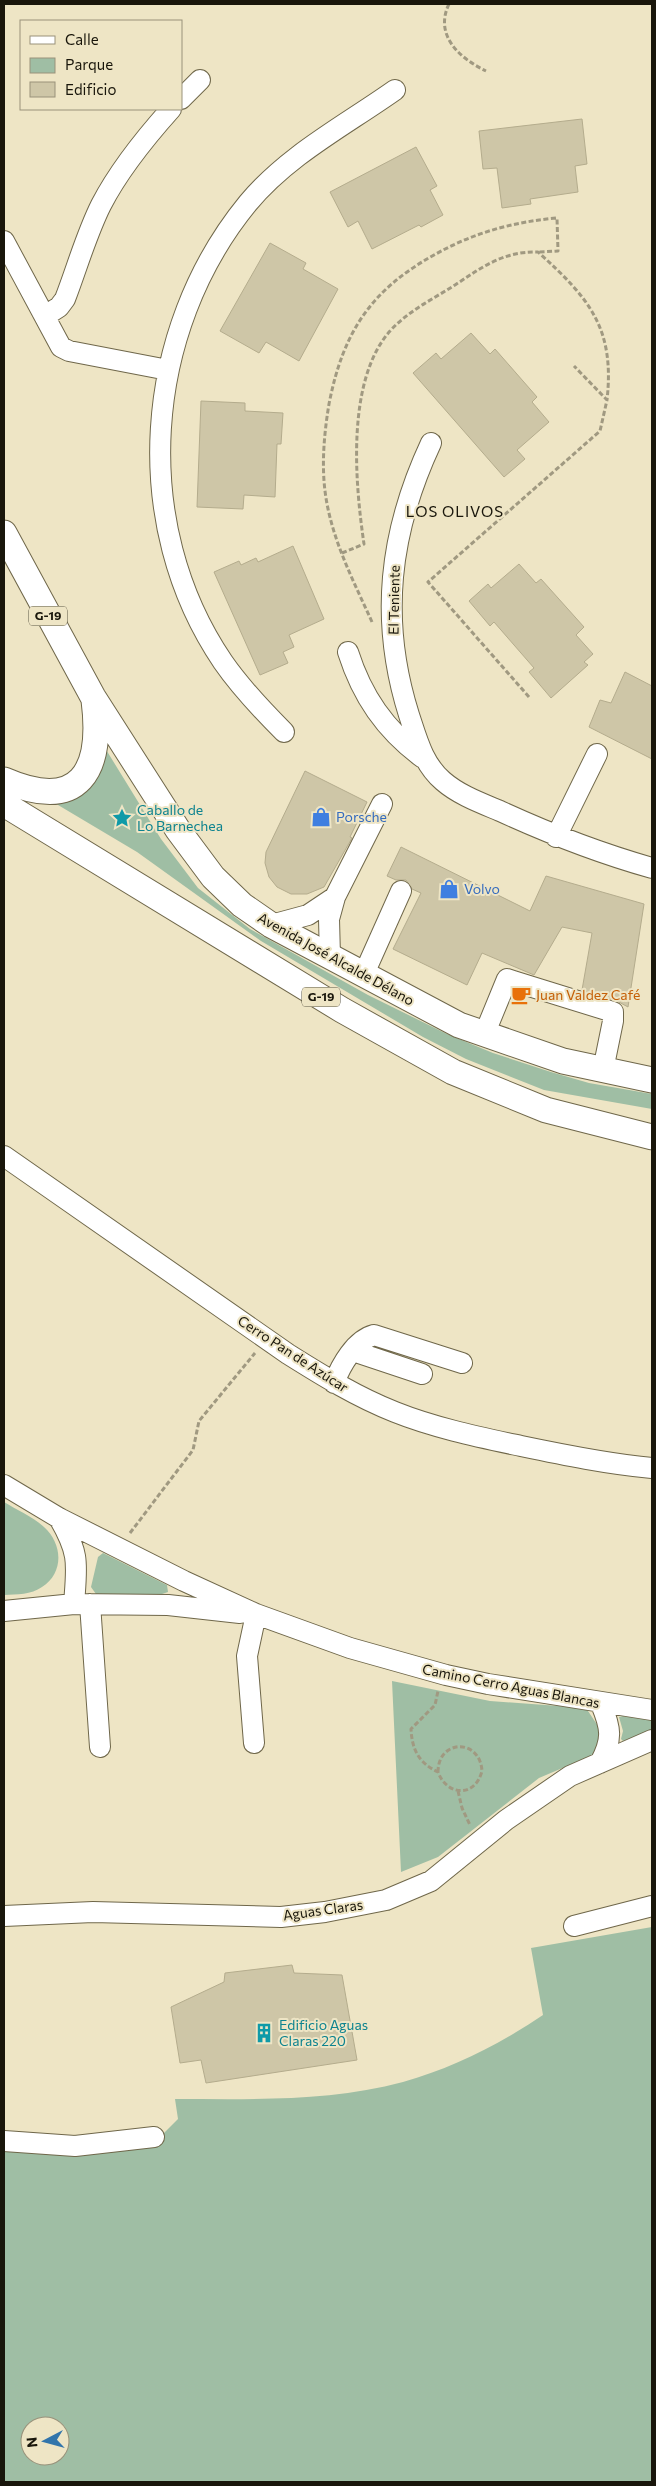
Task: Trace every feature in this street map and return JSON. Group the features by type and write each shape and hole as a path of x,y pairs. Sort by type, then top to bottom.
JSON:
{"main road":[{"name":"Avenida José Alcalde Délano","path":"4,533 94,697 194,855 227,891 271,925 436,1014 484,1034 539,1053 603,1070 652,1080"},
{"path":"4,780 28,788 52,790 72,786 80,780 90,767 95,748 94,697"},
{"name":"G-19","path":"6,808 342,1010 453,1072 546,1110 652,1137"}],"street":[{"path":"182,97 200,80"},
{"path":"284,732 262,710 223,661 193,606 181,577 166,519 161,479 160,429 168,370 179,329 200,278 214,252 249,203 298,154 342,128 394,90"},
{"path":"45,316 59,307 65,299 92,226 112,186 142,142 170,110"},
{"path":"4,241 45,316 56,341 61,347 69,351 168,370"},
{"name":"El Teniente","path":"425,759 399,684 394,652 391,590 401,522 418,470 431,443"},
{"name":"El Teniente","path":"348,652 362,688 382,720 409,748 425,759 439,777 456,790 556,837 652,868"},
{"path":"556,837 597,754"},
{"path":"330,957 329,919 335,896 382,804"},
{"path":"363,976 401,891"},
{"path":"271,925 301,918 335,896"},
{"path":"484,1034 507,979 613,1012 613,1021 603,1070"},
{"name":"Cerro Pan de Azúcar","path":"4,1156 281,1348 334,1382 397,1412 475,1436 561,1454 652,1468"},
{"path":"334,1382 343,1364 368,1336 380,1335 462,1363"},
{"path":"354,1351 422,1374"},
{"name":"Camino Cerro Aguas Blancas","path":"4,1484 59,1518 176,1577 256,1614 350,1648 446,1675 601,1704 652,1710"},
{"path":"59,1518 72,1542 76,1556 100,1747"},
{"path":"76,1556 91,1546 113,1545"},
{"path":"168,1605 176,1600 180,1592 179,1582 176,1577"},
{"path":"4,1612 82,1604 168,1605 256,1614 246,1656 254,1742"},
{"path":"600,1762 607,1749 610,1732 601,1704"},
{"name":"Aguas Claras","path":"4,1916 93,1912 281,1917 326,1912 386,1900 431,1881 477,1846 506,1820 538,1796 570,1776 600,1762 651,1745"},
{"path":"574,1926 652,1906"},
{"path":"4,2141 75,2146 154,2137"}],"path":[{"path":"449,4 444,27 451,44 466,59 486,71"},
{"path":"342,553 364,544 358,502 357,439 367,377 380,346 389,332 407,315 491,262 513,253 558,251 557,218 507,225 454,244 397,278 384,289 365,313 348,342 338,368 327,417 324,447 326,496 334,535 372,623"},
{"path":"529,698 428,582 600,431 609,382 607,355 594,315 577,289 538,252"},
{"path":"574,366 607,400"},
{"path":"113,1545 192,1450 199,1422 257,1351"},
{"path":"438,1772 440,1759 449,1750 465,1747 472,1750 481,1763 480,1776 468,1790 458,1791 446,1786 438,1772 427,1767 415,1753 411,1729 434,1705 446,1675"},
{"path":"458,1791 477,1846"}],"green space":[{"path":"105,748 161,839 198,888 250,929 368,995 447,1034 493,1053 551,1072 589,1083 652,1094 652,1109 544,1090 466,1059 423,1037 261,941 137,852 53,802"},
{"path":"4,1502 40,1523 50,1534 58,1550 57,1566 49,1581 42,1587 24,1594 4,1595"},
{"path":"103,1553 167,1585 168,1592 162,1594 96,1594 91,1587 98,1557"},
{"path":"392,1681 490,1701 586,1708 600,1729 600,1752 539,1778 438,1857 401,1872"},
{"path":"619,1717 652,1719 652,1730 623,1741 621,1739 623,1731"},
{"path":"652,1927 652,2482 4,2482 4,2141 156,2141 178,2119 175,2099 318,2096 347,2093 403,2082 440,2070 476,2054 510,2036 543,2015 531,1948"}],"building":[{"path":"582,119 587,164 575,166 578,192 530,199 531,204 502,208 497,168 483,169 479,131"},
{"path":"416,147 437,186 430,190 443,215 372,249 358,221 348,227 330,192"},
{"path":"270,243 306,263 303,269 338,289 299,361 266,342 259,353 220,331"},
{"path":"471,333 490,354 495,349 537,397 532,402 549,422 517,450 525,459 504,477 413,373 436,353 441,359"},
{"path":"201,401 245,403 245,411 283,413 281,444 277,444 275,497 244,495 243,509 197,507"},
{"path":"293,546 324,619 289,635 294,647 283,652 288,663 260,675 214,572 239,561 241,565 256,558 258,562"},
{"path":"519,564 536,583 541,579 584,627 576,635 593,654 584,662 588,665 551,698 529,672 534,668 494,622 490,626 469,601 488,584 491,588"},
{"path":"625,672 652,686 652,759 589,727 600,700 611,703"},
{"name":"Porsche","path":"305,771 367,802 350,837 352,838 324,887 307,894 291,894 277,887 269,877 265,863 266,852"},
{"path":"401,847 530,911 546,876 644,904 628,1007 617,1001 582,990 592,933 562,927 534,975 482,953 467,985 393,949 421,893 412,889 406,880 396,880 387,876"},
{"name":"Edificio Aguas Claras 220","path":"292,1965 294,1973 342,1975 357,2060 206,2083 201,2060 180,2063 171,2007 224,1982 225,1973"}],"place":[{"name":"Porsche","path":"321,817"},
{"name":"Caballo de Lo Barnechea","path":"122,818"},
{"name":"Volvo","path":"449,889"},
{"name":"Juan Valdez Café","path":"521,995"},
{"name":"Edificio Aguas Claras 220","path":"264,2033"}],"district":[{"name":"LOS OLIVOS","path":"455,512"}]}
